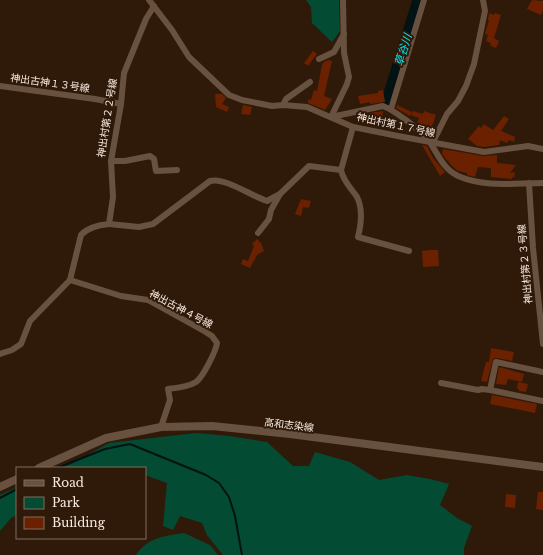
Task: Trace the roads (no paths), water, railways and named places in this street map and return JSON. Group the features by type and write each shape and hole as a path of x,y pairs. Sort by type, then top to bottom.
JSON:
{"street":[{"name":"神出村第１７号線","path":"149,0 172,30 189,57 229,95 242,100 272,106 282,105 307,107 353,126 484,152 528,146 543,149"},
{"path":"331,117 349,77 344,53 343,0"},
{"path":"391,109 424,0"},
{"path":"430,142 434,140 447,114 458,101 474,64 485,11 483,0"},
{"name":"神出村第２２号線","path":"109,224 113,197 110,161 124,73 146,19 154,6"},
{"path":"319,59 334,52 344,32"},
{"path":"282,105 286,99 310,82"},
{"name":"神出古神１３号線","path":"0,86 95,99 120,104"},
{"path":"331,117 383,106 391,109 430,142 439,158 449,170 457,176 476,182 494,185 543,183"},
{"path":"353,126 341,170 342,176 360,204 358,237 409,251"},
{"path":"110,161 125,161 150,156 154,159 156,171 178,170"},
{"path":"0,354 12,350 21,344 30,321 70,280 81,235 85,230 99,225 109,224 139,227 153,224 210,181 215,180 226,183 259,199 267,201 280,194 309,166 341,170"},
{"name":"神出村第２３号線","path":"529,183 533,248 543,344"},
{"path":"258,233 269,219 271,210 280,194"},
{"name":"神出古神４号線","path":"70,280 121,296 148,300 204,331 212,336 218,343 209,363 196,382 180,388 168,389 170,400 161,427"},
{"path":"490,390 496,362 543,372"},
{"path":"441,383 478,390 490,390 543,401"},
{"name":"高和志染線","path":"41,467 106,438 161,427 212,426 290,434 543,467"},
{"path":"0,487 16,479"}],"waterway":[{"name":"草谷川","path":"387,100 418,0"},
{"path":"60,467 105,449 130,444 206,475 219,483 229,497 235,516 242,555"},
{"path":"0,498 16,490"}]}
